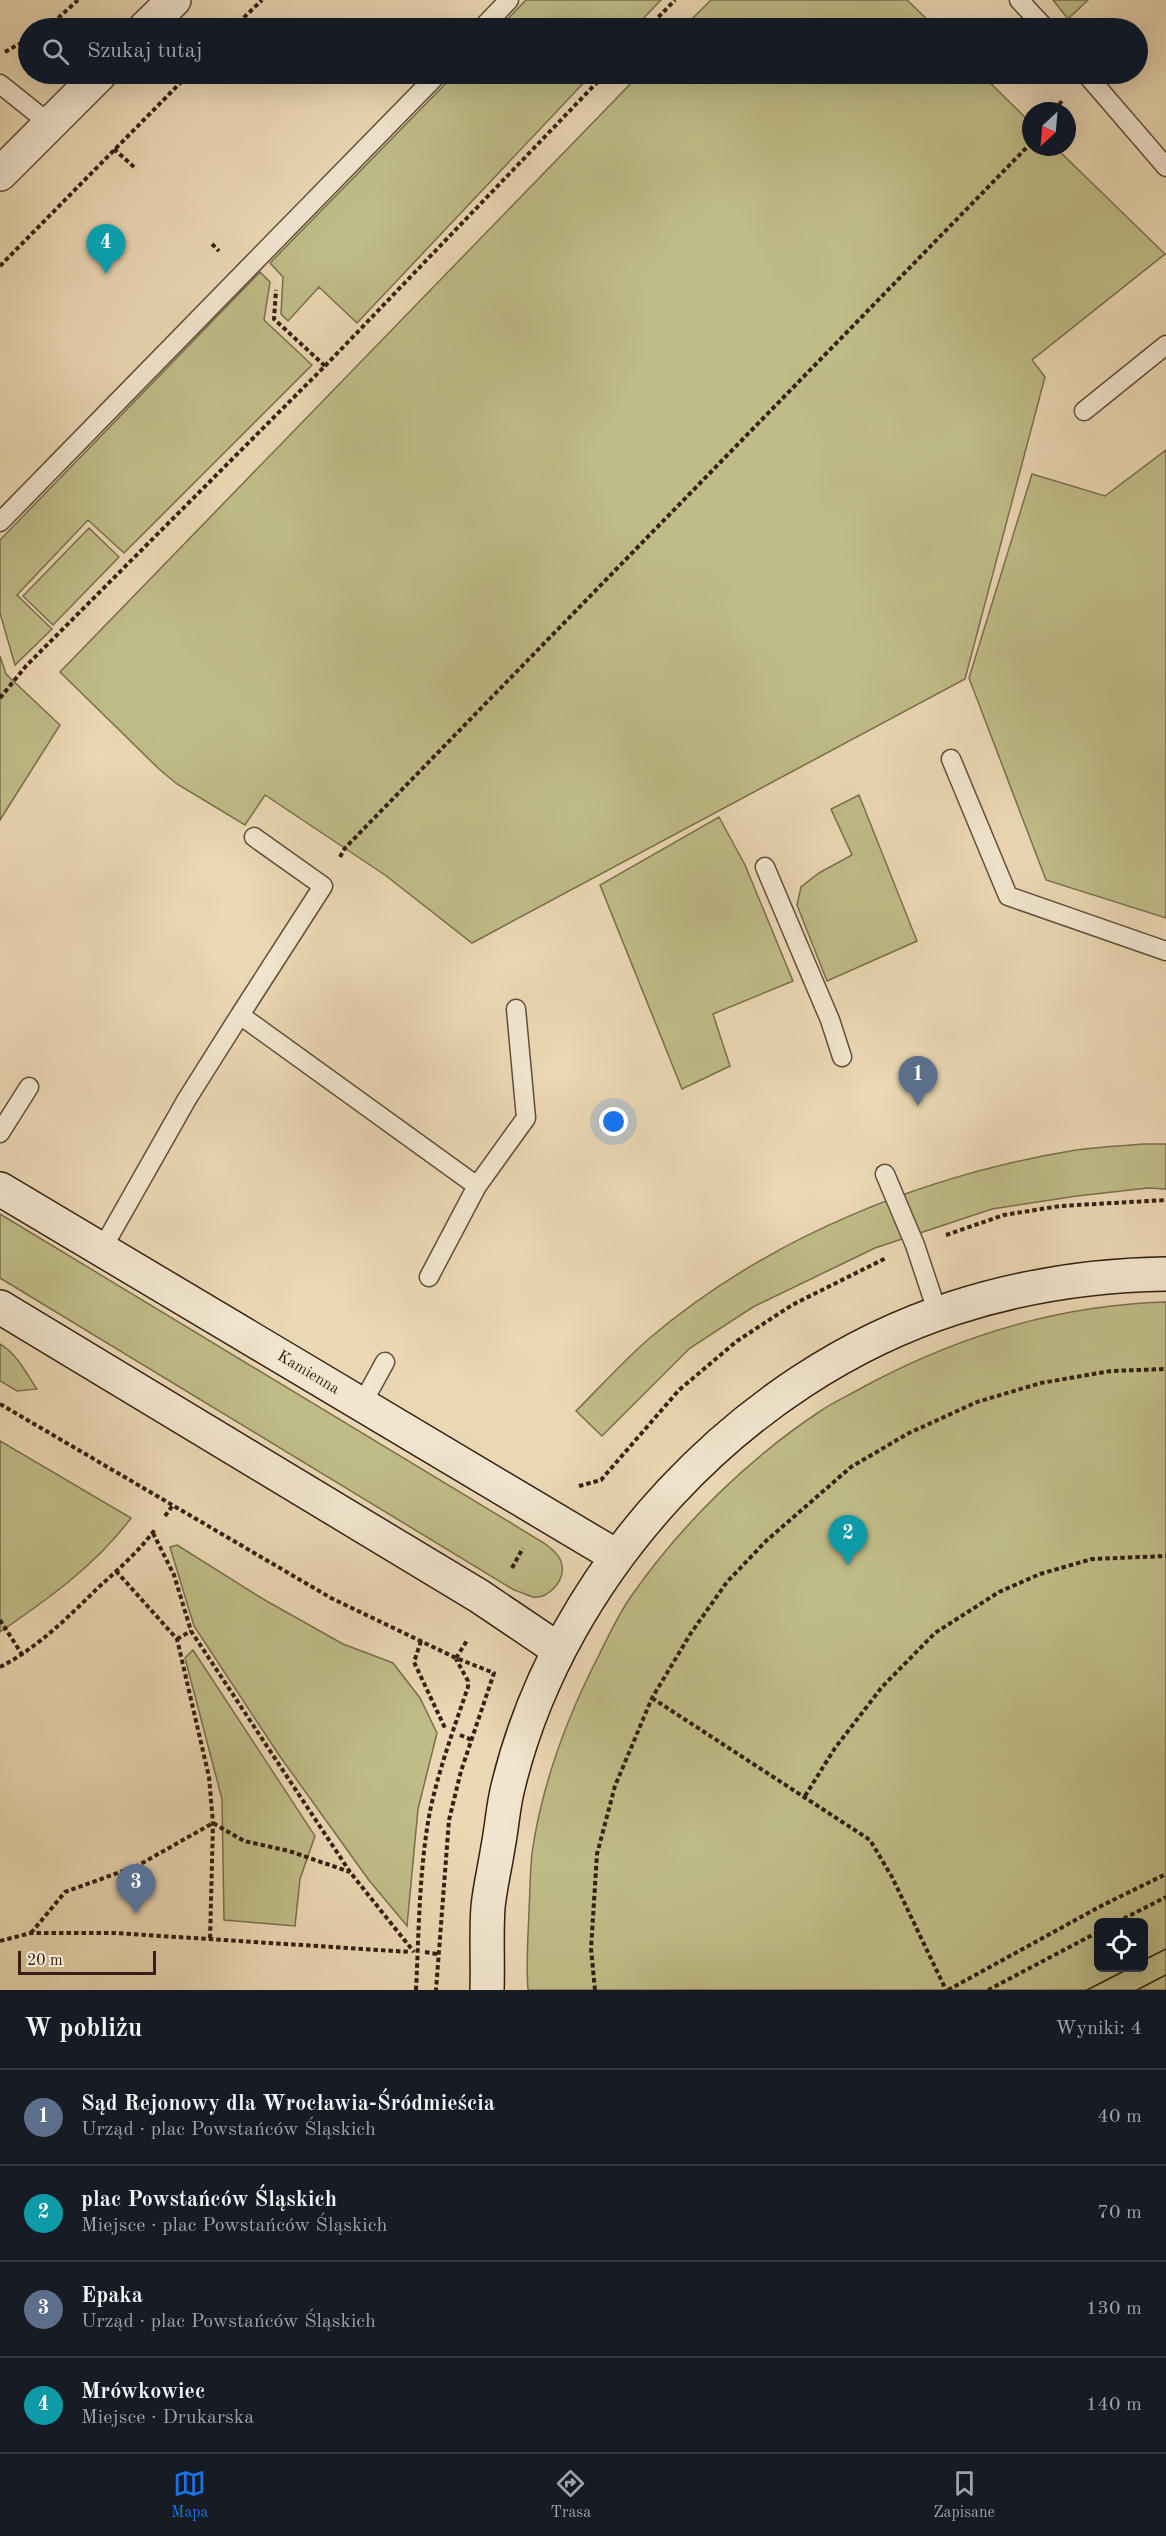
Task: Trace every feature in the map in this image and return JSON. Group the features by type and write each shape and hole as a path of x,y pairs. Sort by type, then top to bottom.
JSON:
{"street":[{"path":"155,18 174,0"},
{"path":"0,174 90,84"},
{"name":"Kamienna","path":"0,1189 616,1556"},
{"path":"487,1990 488,1908 508,1787 531,1714 560,1650 588,1599 616,1556 655,1508 695,1466 782,1395 819,1371 878,1339 938,1314 981,1300 1051,1283 1132,1274 1166,1274"},
{"path":"0,1308 469,1590 560,1650"}],"lane":[{"path":"492,18 509,0"},
{"path":"1019,0 1036,18"},
{"path":"0,84 50,124"},
{"path":"0,522 428,84"},
{"path":"1095,84 1166,167"},
{"path":"1084,411 1166,345"},
{"path":"951,759 1008,896 1166,951"},
{"path":"102,1249 162,1141 323,886 255,837"},
{"path":"765,867 830,1020 842,1057"},
{"path":"429,1277 477,1186 526,1118 516,1009"},
{"path":"240,1015 477,1186"},
{"path":"0,1133 28,1087"},
{"path":"885,1174 915,1245 938,1314"},
{"path":"362,1404 385,1362"}],"path":[{"path":"58,18 78,0"},
{"path":"243,18 262,0"},
{"path":"658,18 675,0"},
{"path":"0,54 18,44"},
{"path":"0,266 179,84"},
{"path":"0,698 26,666 325,366 595,84"},
{"path":"114,148 134,168"},
{"path":"323,886 345,848 1022,152"},
{"path":"212,244 223,254 256,261 277,282 274,319 325,366"},
{"path":"595,1990 591,1949 597,1854 615,1786 652,1698 691,1633 727,1582 765,1541 851,1467 909,1433 977,1402 1041,1383 1100,1373 1166,1369"},
{"path":"0,1404 331,1598 456,1658 494,1672 461,1771 449,1820 436,1990"},
{"path":"165,1516 173,1505"},
{"path":"0,1667 22,1656 54,1630 154,1531 174,1575 191,1631 350,1872 412,1952 210,1941 115,1933 31,1933 0,1941"},
{"path":"509,1574 525,1544"},
{"path":"805,1796 835,1748 882,1687 935,1633 999,1592 1040,1574 1092,1559 1166,1556"},
{"path":"116,1571 177,1639 209,1777 213,1822 210,1941"},
{"path":"0,1620 22,1656"},
{"path":"177,1639 191,1631"},
{"path":"456,1658 472,1633"},
{"path":"421,1641 414,1662 445,1728"},
{"path":"416,1990 424,1855 430,1810 468,1688 468,1681 456,1658"},
{"path":"652,1698 870,1839 892,1877 947,1990 1101,1906 1166,1874"},
{"path":"460,1735 472,1740"},
{"path":"213,1822 244,1841 289,1851 350,1872"},
{"path":"31,1933 65,1892 137,1866 213,1822"},
{"path":"1126,1918 1166,1897"},
{"path":"988,1990 1094,1934"},
{"path":"425,1952 437,1954"}],"shaded area":[{"path":"526,0 661,0 644,18 509,18"},
{"path":"711,0 907,0 926,18 693,18"},
{"path":"1053,0 1088,0 1069,18"},
{"path":"445,84 583,84 357,323 319,287 288,321 281,314 283,277 270,263"},
{"path":"630,84 991,84 1022,114 1022,156 1064,156 1165,254 1032,360 1045,377 965,679 472,943 385,875 265,795 245,825 177,784 60,672"},
{"path":"260,272 270,282 264,320 312,365 124,553 88,520 17,595 52,629 15,665 0,613 0,540"},
{"path":"1166,450 1166,918 1046,880 969,678 1032,474 1105,496"},
{"path":"89,528 119,557 53,625 23,596"},
{"path":"0,656 6,674 60,725 0,820"},
{"path":"859,795 917,941 827,981 797,905 801,887 819,873 852,855 831,809"},
{"path":"719,817 745,865 793,981 713,1014 730,1066 682,1089 600,885"},
{"path":"1166,1144 1166,1189 1148,1188 1077,1196 992,1209 875,1248 753,1307 690,1348 602,1436 576,1411 641,1345 697,1301 746,1269 797,1240 851,1215 962,1176 1019,1161 1076,1150"},
{"path":"0,1214 544,1543 555,1552 561,1561 562,1571 558,1583 550,1592 539,1597 514,1590 0,1278"},
{"path":"1166,1302 1166,1990 528,1990 527,1951 532,1853 542,1802 557,1751 576,1702 614,1624 632,1595 672,1543 742,1472 824,1408 900,1368 973,1338 1011,1326 1087,1309"},
{"path":"0,1344 16,1358 37,1389 17,1391 0,1381"},
{"path":"0,1441 131,1518 87,1566 0,1632"},
{"path":"177,1545 263,1599 343,1644 393,1663 420,1698 437,1733 418,1809 407,1926 368,1879 279,1755 194,1626 170,1547"},
{"path":"193,1650 315,1836 300,1879 295,1926 224,1920 222,1799 185,1658"}],"tram line":[{"path":"1148,1958 1166,1949"},
{"path":"1087,1990 1122,1972"},
{"path":"1137,1990 1166,1975"}],"place":[{"name":"Mrówkowiec","path":"106,274"},
{"name":"Sąd Rejonowy dla Wrocławia-Śródmieścia","path":"918,1106"},
{"name":"plac Powstańców Śląskich","path":"848,1565"},
{"name":"Epaka","path":"136,1914"}]}
